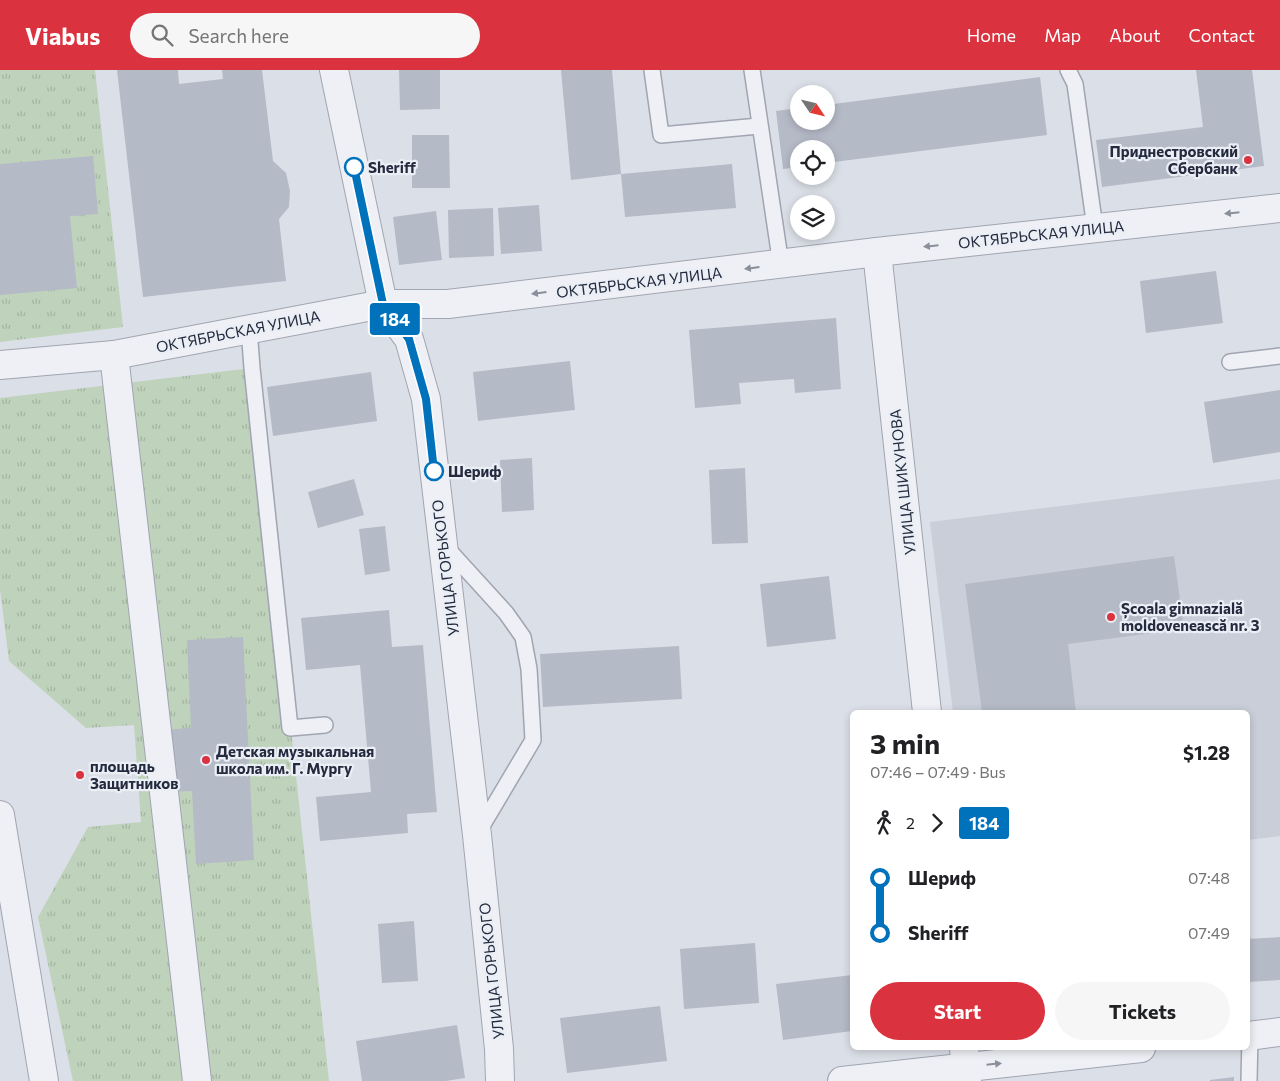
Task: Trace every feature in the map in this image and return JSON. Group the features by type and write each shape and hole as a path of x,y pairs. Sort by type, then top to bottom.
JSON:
{"street":[{"name":"УЛИЦА ГОРЬКОГО","path":"334,70 383,304 409,339 426,399 477,835 499,1049 500,1081"},
{"name":"ОКТЯБРЬСКАЯ УЛИЦА","path":"0,366 114,355 383,304 448,304 877,252 1280,208"},
{"name":"УЛИЦА ШИКУНОВА","path":"877,252 927,710"},
{"path":"114,355 197,1081"},
{"path":"0,815 44,1081"},
{"path":"1250,1036 1280,1032"},
{"path":"842,1081 965,1065 1121,1050"}],"lane":[{"path":"652,70 661,135 759,126"},
{"path":"752,70 780,265"},
{"path":"1068,70 1075,84 1095,228"},
{"path":"249,329 290,728 325,726"},
{"path":"1230,362 1280,356"},
{"path":"442,542 506,613 523,637 529,670 533,740 477,835"},
{"path":"1249,1050 1249,1081"}],"shaded area":[{"name":"Școala gimnazială moldovenească nr. 3","path":"1280,479 1280,836 1250,840 1250,710 953,710 930,522"}],"green space":[{"path":"0,70 95,70 123,327 0,342"},
{"path":"252,368 329,1081 73,1081 38,917 88,827 141,822 134,725 86,728 9,661 0,589 0,398"}],"building":[{"path":"117,70 178,70 179,84 223,79 222,70 262,70 273,161 286,173 290,191 289,207 279,219 286,281 143,297"},
{"path":"399,70 440,70 440,109 400,110"},
{"path":"561,70 612,70 621,174 571,180"},
{"path":"1196,70 1252,70 1264,166 1102,187 1096,140 1203,127"},
{"path":"1040,77 1047,135 835,162 835,140 790,140 790,168 783,169 776,111 790,109 790,130 835,130 835,104"},
{"path":"412,135 449,135 450,188 412,188"},
{"path":"93,156 98,214 70,216 77,288 0,295 0,164"},
{"path":"732,164 736,208 625,217 621,174"},
{"path":"539,205 542,251 501,254 498,208"},
{"path":"493,208 494,256 449,258 448,210"},
{"path":"436,211 442,260 399,265 393,217"},
{"path":"1216,271 1223,323 1146,333 1140,281"},
{"path":"836,318 841,389 795,393 794,379 739,383 741,404 695,408 689,330"},
{"path":"570,361 575,410 478,421 473,372"},
{"path":"371,372 377,421 273,436 267,387"},
{"path":"1280,390 1280,452 1213,463 1204,402"},
{"path":"532,458 534,510 502,512 500,460"},
{"path":"745,468 748,543 712,544 709,470"},
{"path":"354,479 364,515 318,528 308,492"},
{"path":"385,526 390,571 365,575 359,529"},
{"path":"1174,556 1184,629 1068,644 1076,710 982,710 965,584"},
{"path":"829,576 836,639 767,647 760,584"},
{"path":"389,610 392,647 423,645 437,812 407,814 408,833 320,841 316,797 371,792 360,665 306,670 301,618"},
{"name":"Детская музыкальная школа им. Г. Мургу","path":"243,637 254,860 196,864 192,791 165,792 162,730 191,728 187,640"},
{"path":"679,646 682,699 543,707 540,654"},
{"path":"414,921 418,981 382,983 378,924"},
{"path":"1280,937 1280,980 1250,982 1250,939"},
{"path":"755,943 759,1003 684,1009 680,949"},
{"path":"850,975 850,1031 783,1040 776,984"},
{"path":"660,1006 667,1061 567,1073 560,1018"},
{"path":"457,1025 465,1078 446,1081 362,1081 356,1041"},
{"path":"1234,1077 1234,1081 1210,1081 1210,1080"}],"bus line":[{"name":"184","path":"354,167 383,304 409,339 426,399 434,471"}],"place":[{"name":"Приднестровский Сбербанк","path":"1248,160"},
{"name":"Sheriff","path":"354,167"},
{"name":"Шериф","path":"434,471"},
{"name":"Școala gimnazială moldovenească nr. 3","path":"1111,617"},
{"name":"Детская музыкальная школа им. Г. Мургу","path":"206,760"},
{"name":"площадь Защитников","path":"80,775"}]}
